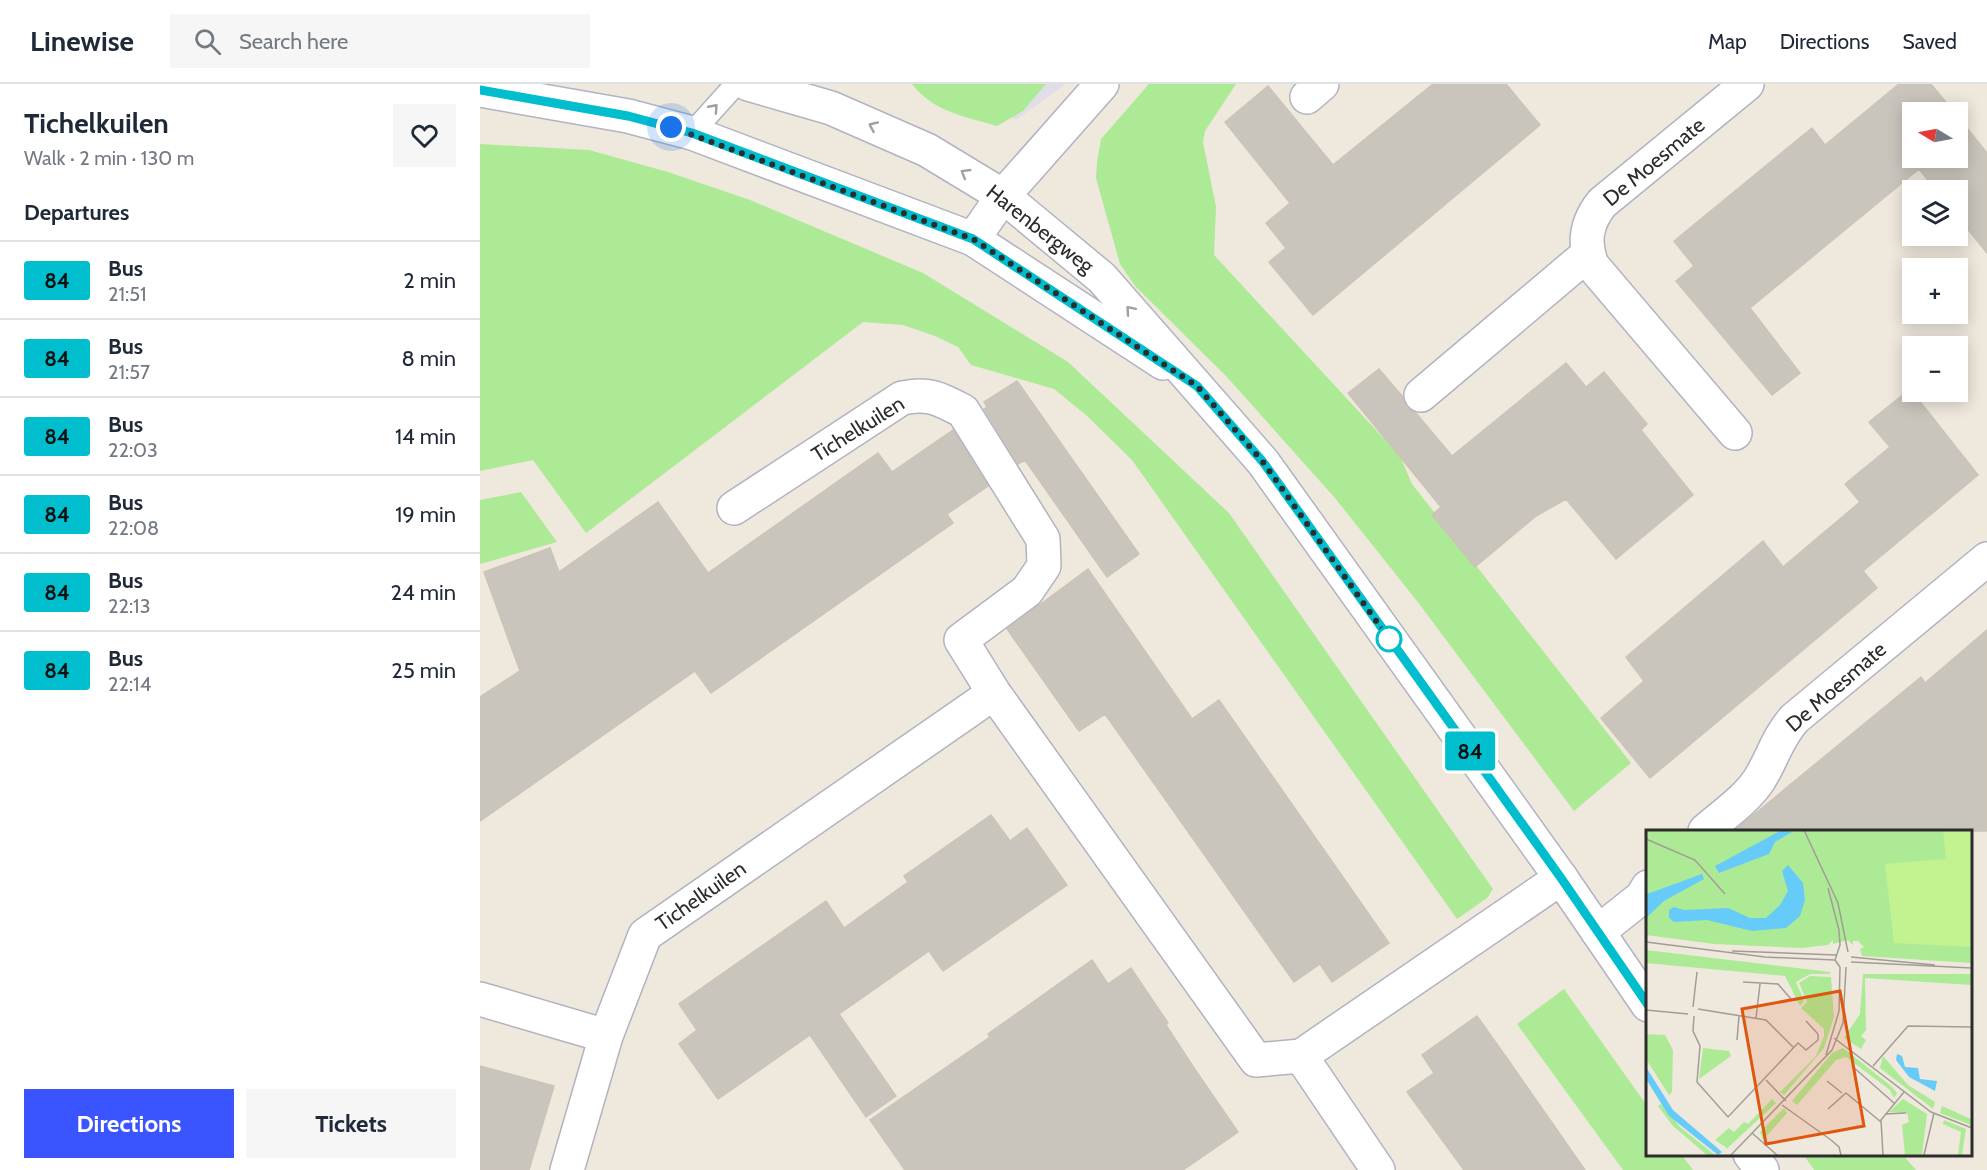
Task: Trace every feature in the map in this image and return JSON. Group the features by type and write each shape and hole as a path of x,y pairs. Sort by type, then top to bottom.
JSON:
{"street":[{"name":"Harenbergweg","path":"748,84 831,108 927,150 1003,196 1102,278 1263,462 1561,878 1646,1002"},
{"path":"973,239 1003,196 1102,84"},
{"name":"De Moesmate","path":"1588,254 1588,227 1602,203 1747,84"},
{"name":"Harenbergweg","path":"480,90 628,116 692,133 973,239 1197,386"},
{"path":"1421,395 1588,254 1601,276 1735,433"},
{"name":"Tichelkuilen","path":"734,507 902,398 920,394 942,400 963,411 1043,539 1044,566 1027,591 961,640 994,693 1257,1060 1301,1056 1561,878"},
{"name":"De Moesmate","path":"1706,830 1749,792 1760,779 1782,733 1794,719 1987,559"},
{"name":"Tichelkuilen","path":"567,1170 606,1036 645,935 994,693"},
{"path":"1598,932 1642,897 1646,890"},
{"path":"480,999 606,1036"},
{"path":"1301,1056 1378,1170"},
{"path":"1751,1155 1762,1170"}],"lane":[{"path":"692,133 736,84"}],"shaded area":[{"path":"974,84 1066,84 1016,120"}],"green space":[{"path":"912,84 1046,84 1023,111 997,126 950,112 930,101"},
{"path":"1149,84 1236,84 1205,131 1203,142 1216,207 1214,255 1400,456 1412,484 1631,763 1574,811 1417,601 1335,498 1227,377 1135,286 1120,264 1096,178 1097,162 1101,139"},
{"path":"480,144 589,150 668,172 750,200 923,273 1068,362 1229,513 1493,889 1487,898 1457,919 1132,460 1086,415 1054,389 971,365 958,347 935,336 903,325 863,322 586,533 533,460 480,471"},
{"path":"521,492 557,542 480,564 480,500"},
{"path":"1564,989 1646,1104 1646,1155 1682,1155 1693,1170 1623,1170 1517,1024"},
{"path":"1804,1155 1903,1155 1916,1170 1814,1170"}],"building":[{"path":"1433,84 1506,84 1540,125 1313,315 1269,262 1286,248 1266,223 1290,203 1225,122 1268,86 1333,165"},
{"path":"1899,84 1931,84 1946,102 1902,102 1902,168 1968,168 1968,129 1987,153 1987,253 1968,229 1968,180 1928,180 1919,169 1906,180 1902,180 1902,183 1750,308 1800,373 1772,395 1676,281 1694,266 1674,241 1812,128 1825,145"},
{"path":"1566,363 1586,387 1604,372 1647,424 1641,430 1693,495 1616,559 1566,499 1536,516 1475,567 1432,515 1441,507 1348,393 1379,369 1403,397 1406,407 1416,413 1452,456"},
{"path":"1017,381 1139,554 1107,577 1025,460 1018,464 984,409 987,407 984,402"},
{"path":"1902,395 1902,402 1920,402 1978,475 1863,571 1877,588 1650,778 1601,718 1644,681 1626,657 1763,541 1783,567 1860,502 1845,484 1890,447 1869,422"},
{"path":"953,430 988,486 947,514 953,523 711,693 695,671 480,821 480,697 520,671 484,572 550,548 559,572 658,502 708,573 878,453 892,472"},
{"path":"1088,569 1192,719 1219,700 1389,943 1332,982 1320,964 1294,982 1105,714 1079,731 1007,629"},
{"path":"1987,630 1987,831 1735,830 1921,677 1925,683"},
{"path":"991,815 1010,841 1027,828 1067,885 943,971 929,951 839,1014 896,1096 866,1117 810,1035 718,1099 679,1044 697,1030 679,1004 826,901 844,928 908,882 904,876"},
{"path":"1092,960 1108,984 1131,968 1168,1023 1166,1025 1194,1068 1238,1132 1183,1170 905,1170 870,1120 990,1037 988,1034"},
{"path":"1477,1016 1585,1170 1464,1170 1407,1092 1434,1073 1422,1055"},
{"path":"480,1066 554,1086 529,1170 480,1170"}],"bus line":[{"name":"84","path":"480,90 628,116 692,133 973,239 1197,386 1263,462 1561,878 1646,1002"}],"route":[{"path":"671,127 973,239 1197,386 1263,462 1389,639"}]}
